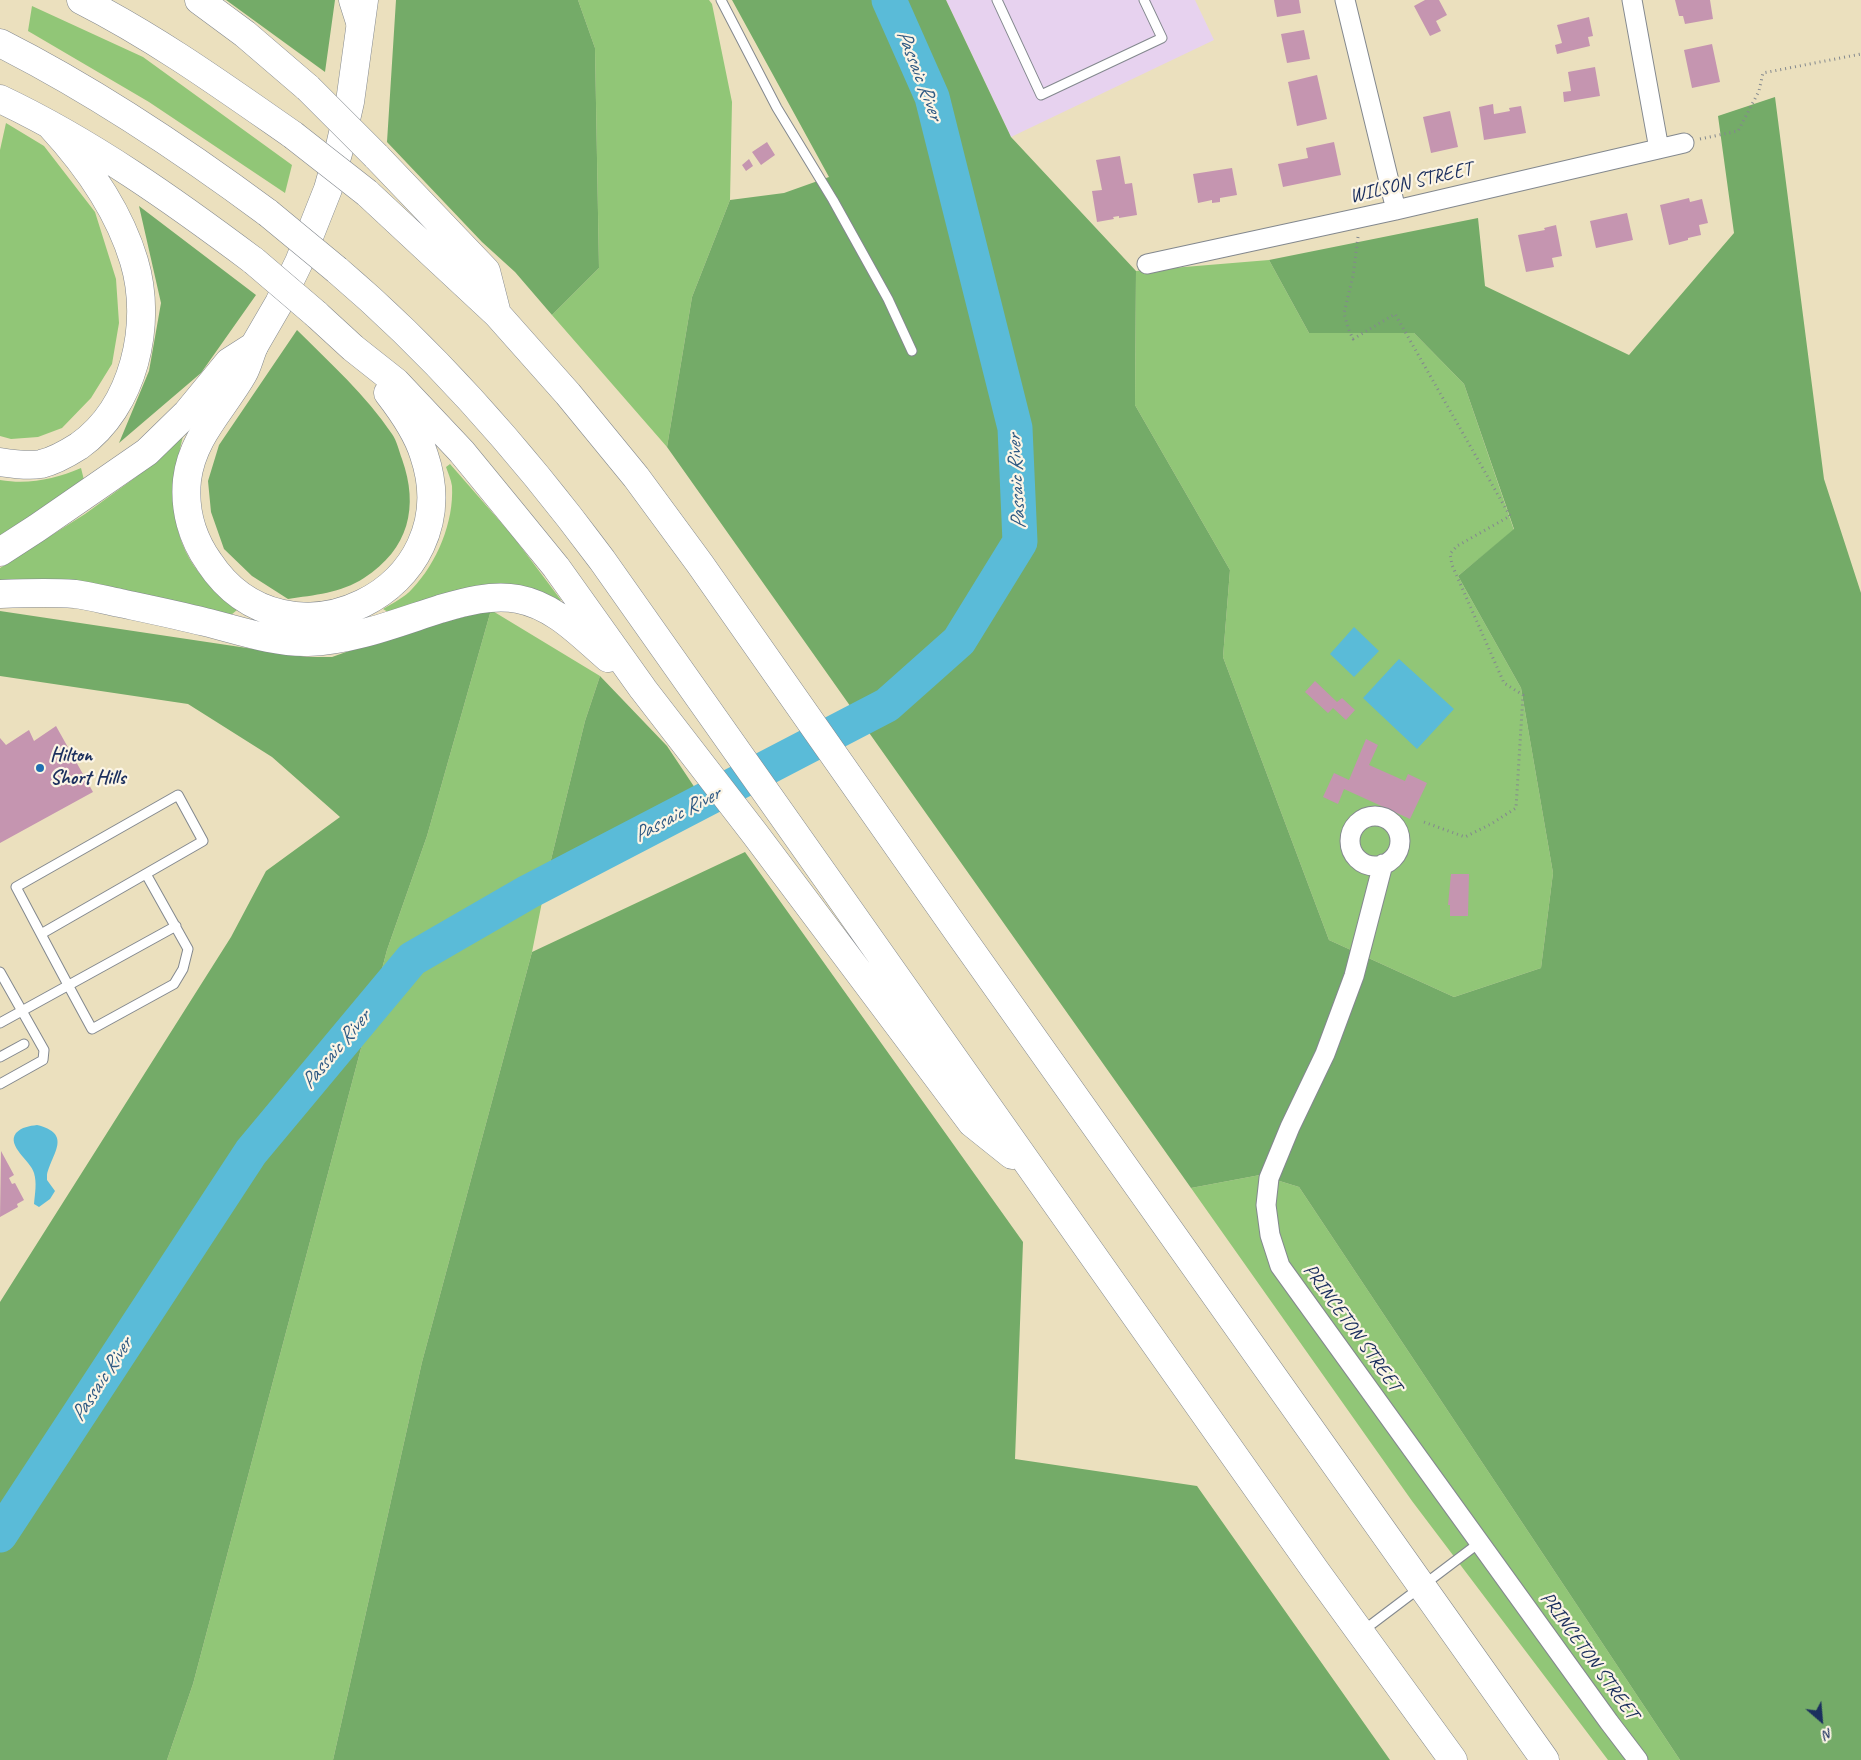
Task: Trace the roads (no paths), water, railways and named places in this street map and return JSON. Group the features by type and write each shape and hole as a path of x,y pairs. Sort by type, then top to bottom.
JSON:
{"main road":[{"path":"81,0 119,20 206,74 293,135 367,193 497,314 568,394 636,477 700,564 1546,1760"},
{"path":"199,0 245,34 308,88 376,156 486,272 497,314"},
{"path":"353,348 396,403 412,428 424,455 429,475 430,506 425,534 419,549 399,578 381,593 362,604 331,614 314,616 287,615 272,611 238,594 215,572 201,550 187,507 188,478 193,454 205,430 243,373 254,346 279,303 299,262 328,189 350,102 359,7"},
{"path":"0,43 34,60 127,115 183,151 268,213 379,305 419,344 467,395 560,503 783,815 1360,1633 1454,1760"},
{"path":"0,99 95,149 206,225 254,261 353,348 396,382 462,452 556,567 643,689 755,834 972,1123 1037,1175"},
{"path":"0,462 24,465 42,464 67,454 86,440 107,419 120,396 130,374 139,339 140,292 134,262 125,238 91,174 71,148 42,120"},
{"path":"0,552 147,452 187,413 228,362 254,346"},
{"path":"0,594 38,592 78,595 273,638 306,642 347,636 460,604 501,597 518,599 538,605 566,622 643,689"}],"street":[{"path":"1345,0 1396,210"},
{"path":"1632,0 1659,149"},
{"name":"WILSON STREET","path":"1147,264 1396,210 1691,141"},
{"name":"PRINCETON STREET","path":"1383,864 1354,976 1325,1054 1269,1178 1266,1205 1270,1235 1280,1266 1638,1760"}],"lane":[{"path":"721,0 778,108 833,200 888,299 912,351"},
{"path":"997,0 1040,95 1162,38 1144,0"},
{"path":"41,934 203,841 178,794 16,887 68,986 92,1029 174,984 183,969 188,949 146,874"},
{"path":"0,1023 176,926"},
{"path":"0,972 44,1050 43,1060 0,1084"},
{"path":"0,1057 24,1044"},
{"path":"1360,1633 1479,1543"}],"water":[{"path":"1354,627 1379,651 1354,677 1330,654"},
{"path":"1399,659 1454,709 1417,749 1363,698"},
{"path":"37,1125 48,1129 57,1139 56,1152 47,1175 47,1180 55,1191 50,1199 39,1207 34,1204 36,1184 34,1173 14,1143 16,1133 21,1129"}],"waterway":[{"name":"Passaic River","path":"0,1535 251,1152 412,959 528,892 887,705 959,641 1020,542 1015,428 932,97 889,0"}],"place":[{"name":"Hilton Short Hills","path":"40,768"}]}
